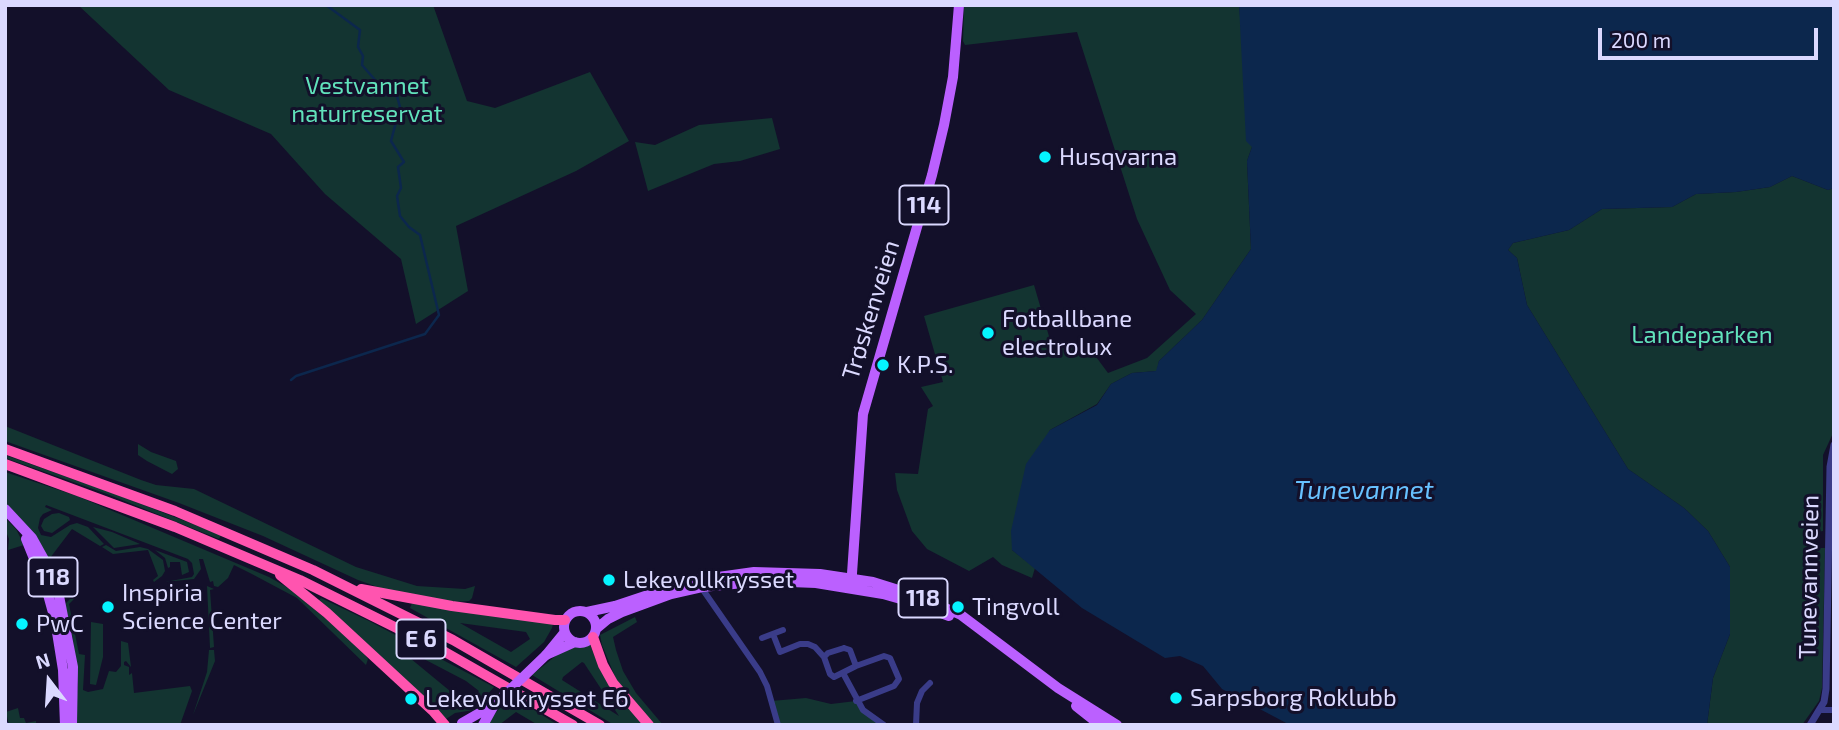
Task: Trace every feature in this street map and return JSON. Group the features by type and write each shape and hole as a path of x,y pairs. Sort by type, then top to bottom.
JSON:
{"highway":[{"name":"E 6","path":"5,449 175,511 345,585 500,666 600,725"},
{"name":"E 6","path":"5,464 124,506 263,563 434,646 573,725"},
{"name":"E 6","path":"263,563 327,613 425,703 445,725"},
{"name":"E 6","path":"345,585 431,603 565,620"},
{"path":"594,633 603,665 613,682 649,725"}],"main road":[{"name":"Trøskenveien","path":"852,583 863,414 944,125 953,77 959,5"},
{"name":"118","path":"5,509 32,538 52,574 63,610 73,667 72,725"},
{"name":"118","path":"20,526 44,583 55,620 63,670 65,725"},
{"path":"464,724 485,717 546,655 565,632 565,620 577,611 615,607 690,581 754,572 787,571 852,583"},
{"path":"546,655 575,642 583,643 608,619 671,594 702,587 765,581 852,583"},
{"name":"118","path":"852,583 873,582 921,597 961,615 1058,688 1116,725"},
{"path":"587,612 594,619 594,633"},
{"path":"565,632 575,642"},
{"name":"118","path":"1058,688 1069,701 1100,725"}],"street":[{"name":"Tunevannveien","path":"1820,710 1826,689 1831,537 1830,460 1834,445"},
{"path":"690,581 702,587 761,672 778,725"},
{"path":"762,638 783,630"},
{"path":"773,634 780,652 800,644 815,647 824,657 830,674 834,677 884,656 890,658 899,679 894,686 856,701"},
{"path":"824,657 844,648 850,650 856,666"},
{"path":"843,673 863,710 884,725"},
{"path":"916,725 918,703 922,691 930,683"},
{"path":"1813,724 1820,710 1834,710"}],"green space":[{"name":"Vestvannet naturreservat","path":"78,5 433,5 467,101 495,108 590,72 629,141 576,171 456,226 468,291 416,324 401,259 325,194 271,134 169,90"},
{"path":"964,5 1239,5 1252,147 1247,161 1251,249 1202,320 1159,361 1157,371 1132,373 1111,384 1097,404 1050,430 1012,550 1035,568 1032,578 1002,565 993,557 969,571 927,549 912,531 897,490 895,473 918,474 928,409 933,406 921,387 943,382 924,316 1034,285 1053,350 1069,346 1088,346 1108,373 1147,358 1196,314 1170,290 1137,219 1077,32 965,45"},
{"path":"772,118 780,149 740,161 714,164 648,191 635,142 655,145 699,125"},
{"name":"Landeparken","path":"1792,176 1828,190 1834,188 1834,431 1823,455 1823,531 1812,533 1813,548 1825,548 1822,688 1819,701 1802,725 1707,725 1713,678 1730,634 1730,567 1708,531 1684,508 1628,469 1527,305 1517,258 1508,250 1513,243 1569,230 1602,209 1672,207 1696,194 1770,187"},
{"path":"5,426 156,485 194,489 356,567 417,586 465,589 475,586 472,598 469,601 454,602 389,591 358,580 263,536 5,441"},
{"path":"138,444 176,461 178,469 172,474 147,461 138,455"},
{"path":"5,455 221,535 219,539 107,494 5,458"},
{"path":"5,472 77,496 269,577 292,590 359,647 368,659 366,665 297,598 234,565 228,578 218,587 214,586 213,581 210,582 203,559 199,559 201,569 194,579 165,582 192,577 192,563 188,559 46,505 45,507 52,510 40,518 38,528 41,535 51,537 77,523 88,527 104,544 100,546 72,529 50,558 62,587 68,587 63,590 32,532 5,502"},
{"path":"59,513 70,520 52,533 44,531 41,526 44,519"},
{"path":"5,518 16,529 24,545 8,550"},
{"path":"93,527 112,532 140,544 114,548"},
{"path":"106,545 116,551 140,547 148,549 163,560 165,571 154,582 158,576 148,550 113,554 102,547"},
{"path":"155,550 187,562 189,572 182,575 180,562 170,562 168,568 165,558"},
{"path":"207,586 214,589 210,590 214,647 210,648"},
{"path":"321,598 369,621 494,687 474,710 455,713 446,719 318,601","holes":["401,647 466,681 479,691 467,705 399,649"]},
{"path":"74,599 69,604 79,654 85,655 83,690 88,692 103,689 109,671 116,672 121,666 121,641 128,643 131,667 126,661 124,665 129,667 129,675 132,673 134,693 190,686 192,691 180,725 74,725 78,685 73,639 65,604"},
{"path":"412,603 553,624 544,642 516,667 410,608","holes":["460,623 526,632 530,639 511,652"]},
{"path":"635,617 637,622 613,637 616,650 623,671 636,693 663,725 655,725 626,693 616,679 602,645 600,635"},
{"path":"91,622 103,624 103,657 96,685 90,684"},
{"path":"590,644 598,665 646,725 614,725 532,675 558,654 573,647","holes":["584,663 619,716 562,680"]},
{"path":"209,650 214,650 215,661 193,715 207,672"},
{"path":"510,695 558,725 538,725 516,712 499,725 486,725"},
{"path":"806,698 831,704 856,701 879,722 872,725 778,725 771,701"},
{"path":"18,708 20,718 24,718 26,723 36,721 36,725 9,725 6,712"}],"water":[{"name":"Tunevannet","path":"1239,5 1834,5 1834,188 1828,190 1792,176 1770,187 1696,194 1672,207 1602,209 1569,230 1513,243 1508,250 1517,258 1527,305 1628,469 1684,508 1708,531 1730,567 1730,634 1713,678 1707,725 1290,725 1222,689 1203,666 1180,656 1165,658 1082,608 1012,550 1011,531 1026,464 1050,430 1097,405 1111,384 1132,373 1156,371 1159,361 1202,320 1251,249 1247,161 1252,147 1246,141"}],"waterway":[{"path":"291,380 296,376 425,334 439,315 420,235 400,216 397,196 401,188 398,167 404,162 391,141 400,107 397,96 378,94 373,85 376,81 362,65 363,56 358,47 360,30 326,5"}],"place":[{"name":"Husqvarna","path":"1045,157"},
{"name":"Fotballbane electrolux","path":"988,333"},
{"name":"K.P.S.","path":"883,365"},
{"name":"Lekevollkrysset","path":"609,580"},
{"name":"Inspiria Science Center","path":"108,607"},
{"name":"Tingvoll","path":"958,607"},
{"name":"PwC","path":"22,624"},
{"name":"Sarpsborg Roklubb","path":"1176,698"},
{"name":"Lekevollkrysset E6","path":"411,699"}]}
